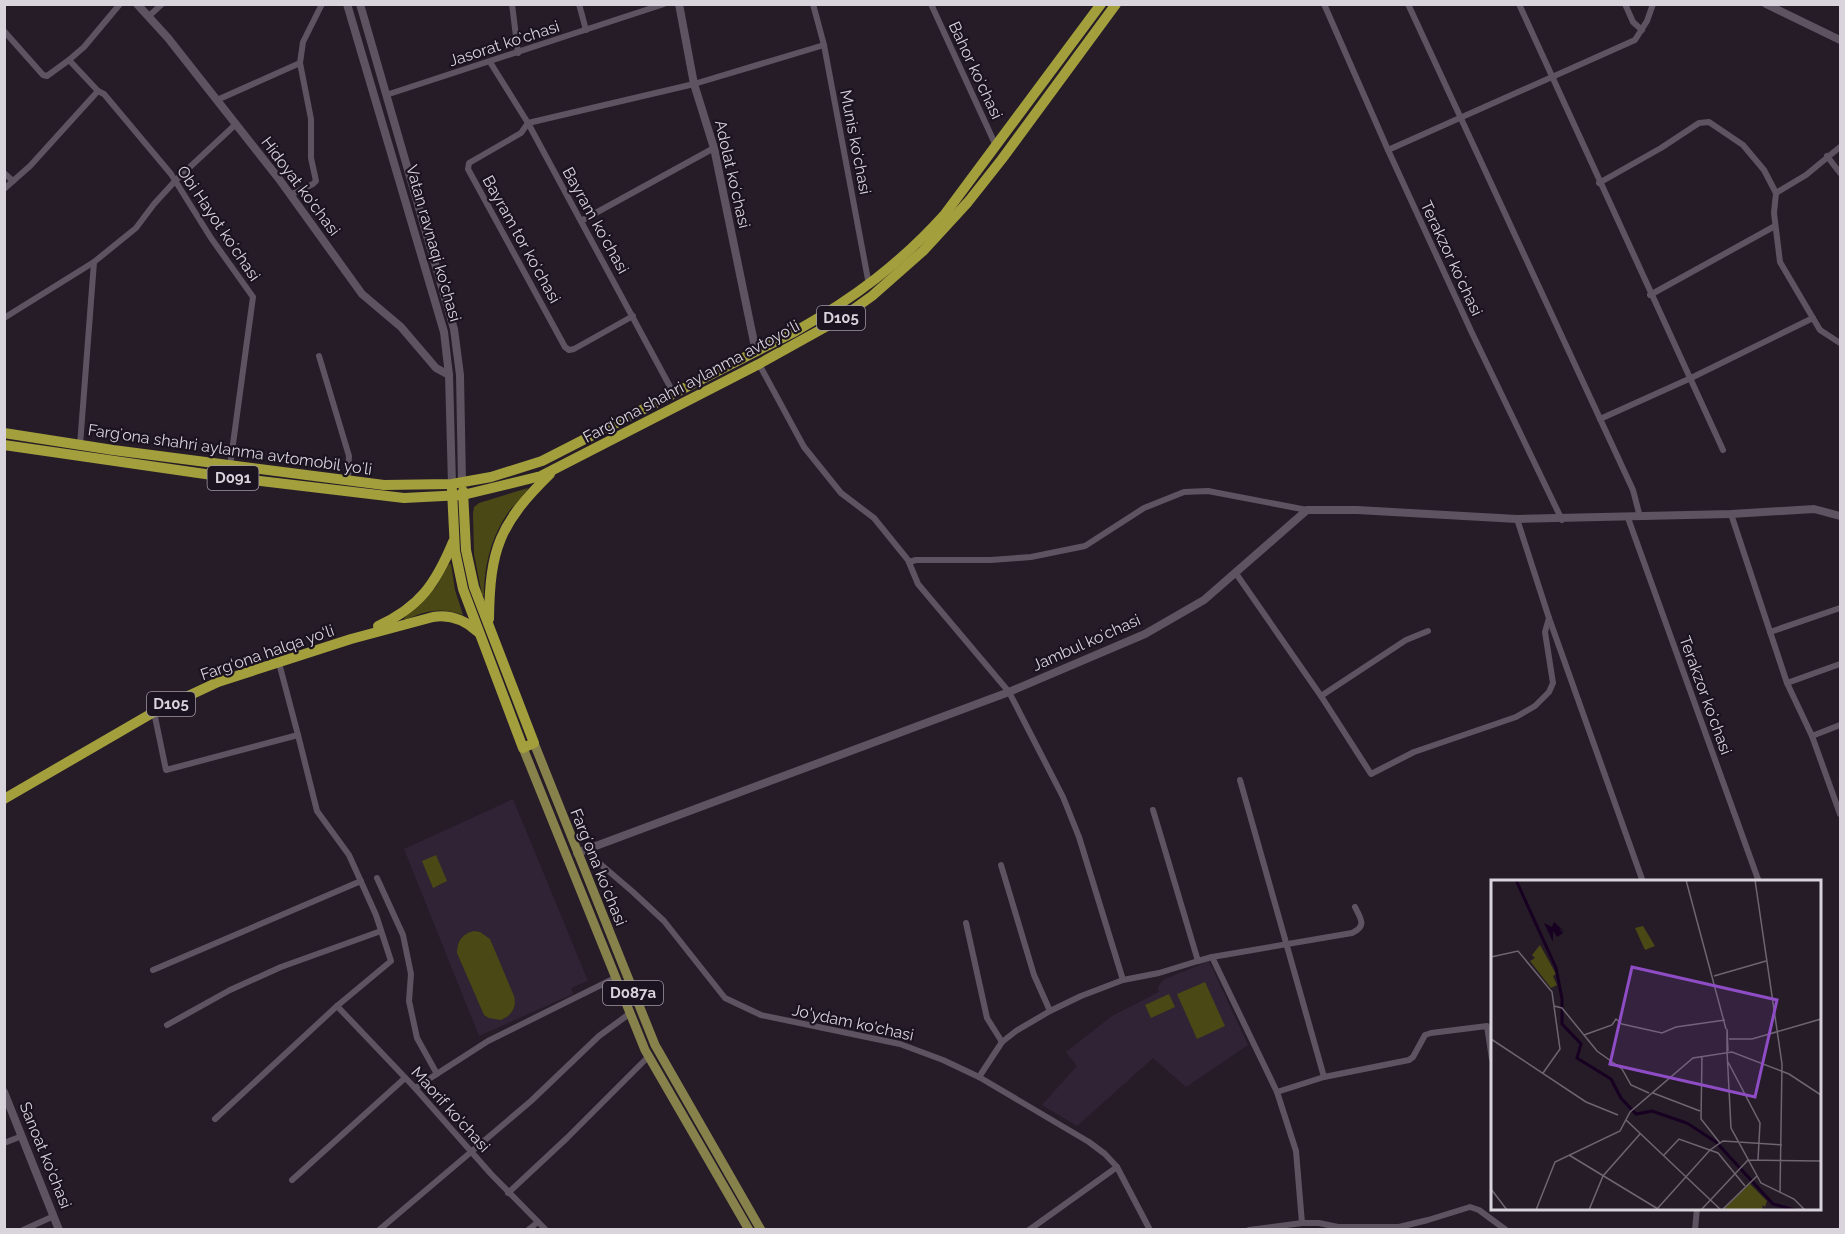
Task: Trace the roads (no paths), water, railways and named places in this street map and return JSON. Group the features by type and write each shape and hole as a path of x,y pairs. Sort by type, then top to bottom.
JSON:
{"highway":[{"name":"Farg‘ona shahri aylanma avtoyo‘li","path":"457,483 491,477 542,460 756,352 836,308 869,285 932,229 960,196 1101,4"},
{"name":"Farg‘ona shahri aylanma avtoyo‘li","path":"458,496 523,481 555,470 759,364 858,308 923,251 968,202 1116,4"},
{"path":"1079,33 1090,39"},
{"name":"Fargʻona shahri aylanma avtomobil yoʻli","path":"4,433 230,466 348,480 404,486 457,483"},
{"name":"Fargʻona shahri aylanma avtomobil yoʻli","path":"4,445 384,497 424,499 458,496"},
{"name":"D105","path":"351,639 440,616 464,621 484,630 491,572 499,541 516,512 555,470"},
{"name":"Vatan ravnaqi ko'chasi","path":"457,483 458,496"},
{"name":"Fargʻona koʻchasi","path":"458,496 454,538 463,590 484,630 529,746"},
{"name":"Fargʻona koʻchasi","path":"458,496 468,561 484,630"},
{"name":"D105","path":"351,639 393,619 427,590 442,568 454,538"},
{"name":"Farg‘ona halqa yo‘li","path":"4,799 154,712 218,682 351,639"}],"main road":[{"name":"Fargʻona koʻchasi","path":"529,746 580,852 655,1045 761,1230"},
{"name":"Fargʻona koʻchasi","path":"529,746 629,1014 649,1056 748,1230"}],"street":[{"path":"4,31 43,75 47,76 84,48 120,4"},
{"name":"Hidoyat ko'chasi","path":"137,4 236,124 362,294 402,327 436,368 449,375"},
{"path":"149,16 162,4"},
{"path":"290,195 313,184 316,177 311,158 311,119 300,63 303,42 322,4"},
{"name":"Vatan ravnaqi ko'chasi","path":"347,4 444,332 457,483"},
{"name":"Vatan ravnaqi ko'chasi","path":"360,4 454,329 460,375 457,483"},
{"path":"512,4 518,53"},
{"path":"579,4 586,30"},
{"name":"Jasorat koʻchasi","path":"386,95 664,4"},
{"name":"Adolat koʻchasi","path":"679,4 694,84 714,148 756,352"},
{"name":"Munis koʻchasi","path":"813,4 824,45 869,285"},
{"name":"Bahor koʻchasi","path":"931,4 996,146"},
{"name":"Terakzor koʻchasi","path":"1324,4 1472,333 1562,520"},
{"path":"1408,4 1633,490 1640,517"},
{"path":"1519,4 1650,295 1723,450"},
{"path":"1624,4 1633,22 1642,30"},
{"path":"1388,150 1552,79 1635,40 1653,4"},
{"path":"1766,4 1840,40"},
{"name":"Bayram tor koʻchasi","path":"633,316 574,349 568,350 468,169 469,163 521,133 528,123 694,84 824,45"},
{"name":"Obi Hayot koʻchasi","path":"69,60 98,91 104,94 176,180 211,238 253,297 230,466"},
{"name":"Bayram koʻchasi","path":"490,62 528,123 674,394"},
{"path":"217,100 300,63"},
{"path":"4,189 30,166 98,91"},
{"path":"1599,183 1661,148 1699,123 1709,122 1743,145 1764,170 1776,193 1773,213 1780,262 1820,330 1840,343"},
{"path":"4,318 94,262 136,228 176,180 236,124"},
{"path":"1776,193 1806,175 1840,147"},
{"path":"581,221 714,148"},
{"path":"1827,156 1840,173"},
{"path":"4,173 13,181"},
{"path":"1650,295 1775,226"},
{"path":"80,445 94,262"},
{"path":"1599,419 1691,378 1813,318"},
{"path":"319,356 349,456 348,480"},
{"path":"759,364 804,447 841,493 874,518 909,562 918,584 1009,692 1063,797 1079,837 1123,980"},
{"path":"909,562 1031,557 1085,546 1144,508 1184,492 1208,491 1306,510 1357,510 1517,519 1628,518 1814,509 1840,516"},
{"name":"Jambul koʻchasi","path":"580,852 1009,692 1144,634 1204,600 1306,510"},
{"path":"1731,514 1787,683 1812,736 1840,814"},
{"name":"Terakzor koʻchasi","path":"1628,518 1758,880"},
{"path":"1517,519 1549,618 1642,880"},
{"path":"1235,572 1321,696 1371,774 1414,752 1516,717 1535,706 1550,692 1553,683 1545,632 1549,618"},
{"path":"1770,632 1840,608"},
{"path":"1321,696 1406,640 1428,631"},
{"path":"215,1119 337,1006 391,961 349,855 317,812 279,663"},
{"path":"1787,683 1840,664"},
{"path":"154,712 166,770 298,735"},
{"path":"1812,736 1840,725"},
{"path":"1240,780 1324,1077"},
{"path":"1153,810 1198,961"},
{"name":"Jo'ydam ko'chasi","path":"580,852 633,892 664,921 725,998 760,1015 900,1044 943,1060 979,1077 1089,1142 1105,1154 1117,1167 1150,1230"},
{"path":"1001,865 1034,975 1050,1011"},
{"path":"377,878 403,936 411,974 409,1001 417,1038 437,1074"},
{"path":"153,970 361,881"},
{"path":"979,1077 1002,1042 1050,1011 1081,996 1123,980 1159,973 1212,957 1352,933 1363,925 1355,907"},
{"path":"966,923 987,1018 1002,1042"},
{"path":"167,1024 230,990 281,968 381,931"},
{"path":"1212,957 1276,1092 1294,1141 1302,1223"},
{"path":"415,1088 488,1041 615,978"},
{"name":"Maorif ko'chasi","path":"337,1006 415,1088 471,1153 546,1230"},
{"path":"379,1230 531,1101 599,1036 629,1014"},
{"path":"1276,1092 1324,1077 1409,1060 1427,1034 1487,1026 1491,1052"},
{"path":"508,1192 567,1138 649,1056"},
{"path":"292,1180 405,1078"},
{"name":"Sanoat ko'chasi","path":"4,1092 59,1230"},
{"path":"4,1143 22,1137"},
{"path":"1029,1230 1117,1167"},
{"path":"1249,1230 1302,1223 1319,1223 1338,1227 1400,1227 1470,1207 1479,1210 1506,1230"},
{"path":"1695,1230 1697,1210"},
{"path":"23,1230 54,1216"},
{"path":"528,1230 538,1222"}]}
